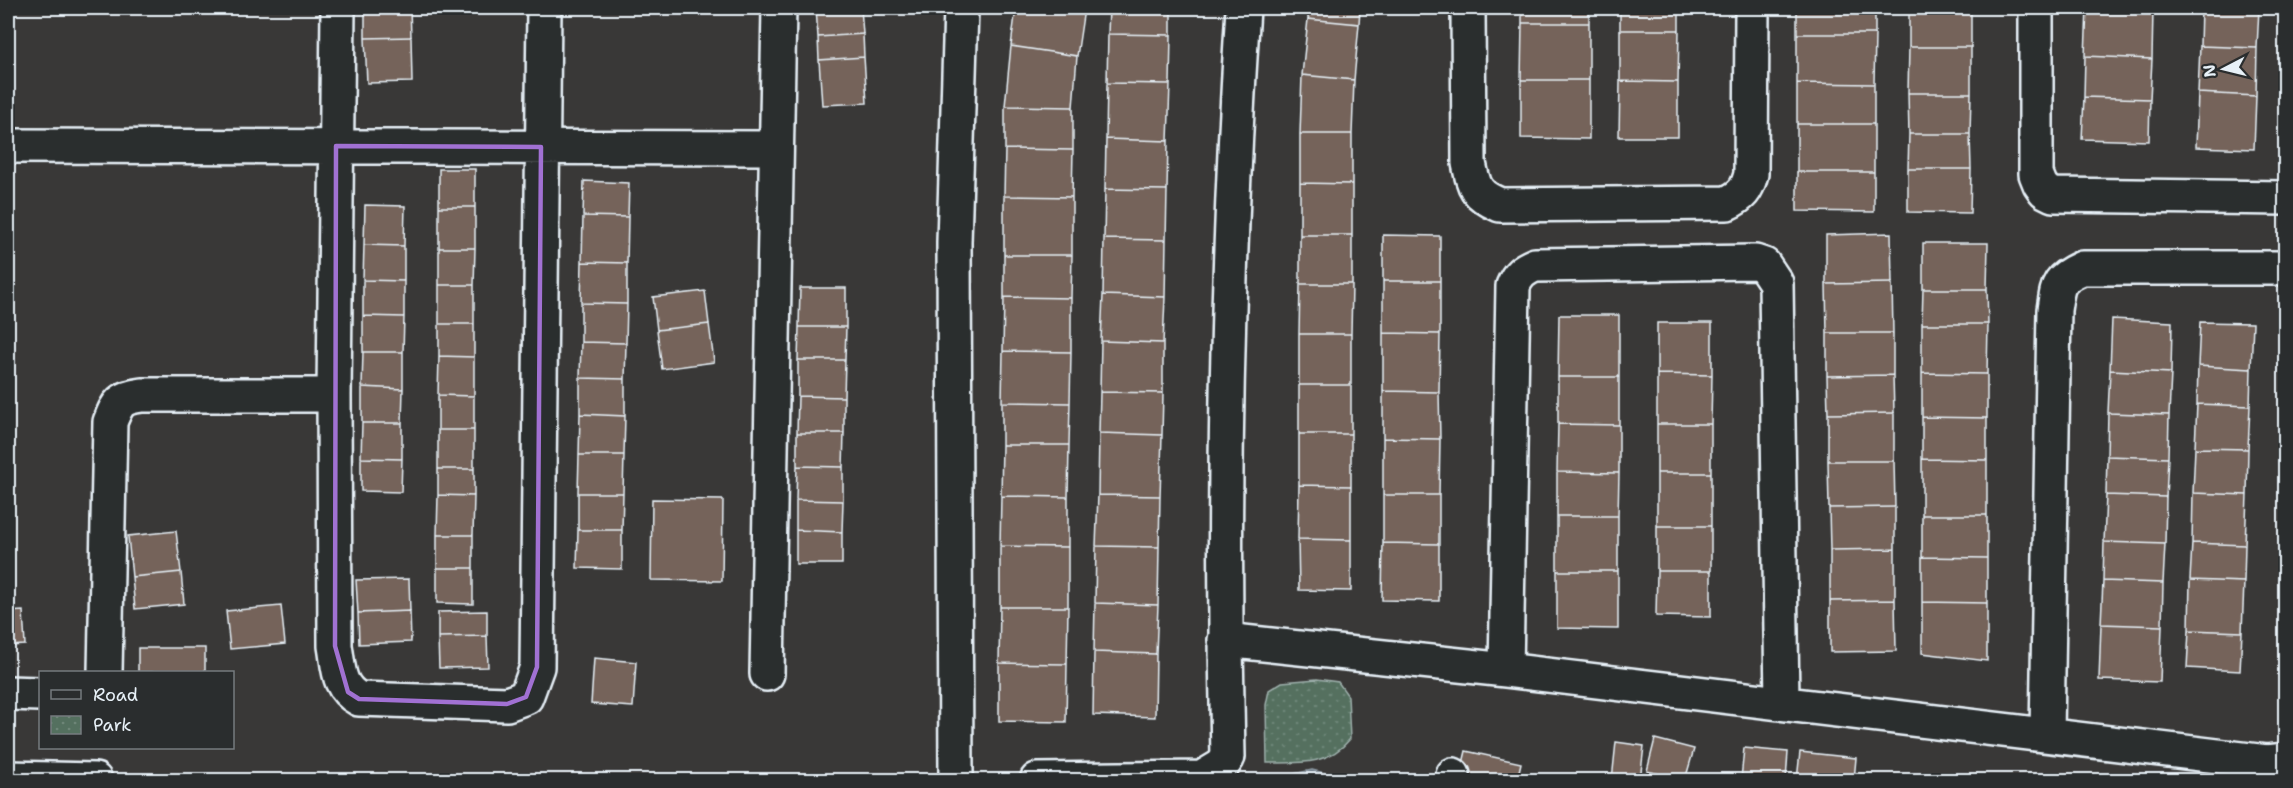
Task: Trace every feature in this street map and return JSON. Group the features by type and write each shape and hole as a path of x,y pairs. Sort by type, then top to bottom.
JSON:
{"street":[{"path":"338,8 334,395 335,646 341,681 348,692 359,699 507,704 526,697 537,667 544,8"},
{"path":"767,674 779,8"},
{"path":"956,780 954,242 962,8"},
{"path":"1037,780 1202,778 1222,766 1228,757 1225,640 1228,371 1233,181 1243,8"},
{"path":"1468,8 1469,163 1473,184 1483,198 1500,205 1512,205 1727,203 1739,197 1747,188 1751,174 1752,8"},
{"path":"2036,8 2036,174 2045,191 2053,195 2286,198"},
{"path":"8,146 776,148"},
{"path":"1506,670 1513,286 1517,277 1523,270 1535,266 1755,262 1764,266 1776,283 1782,702"},
{"path":"2048,734 2054,322 2058,288 2065,276 2082,268 2286,268"},
{"path":"105,671 110,422 116,405 126,397 142,395 334,395"},
{"path":"1225,640 1782,702 2267,762 2286,760"},
{"path":"8,693 39,694"},
{"path":"8,778 95,780"}],"highlighted area":[{"path":"336,146 541,147 537,667 526,697 507,704 359,699 348,692 335,646"}],"green space":[{"path":"1317,679 1338,682 1348,696 1350,739 1341,748 1323,758 1302,763 1267,763 1266,705 1269,690 1282,682"}],"water":[{"path":"1312,770 1324,773 1332,780 1286,780 1289,775"}],"building":[{"path":"365,8 410,8 411,37 365,38"},
{"path":"816,8 861,8 863,34 818,37"},
{"path":"1016,8 1084,9 1077,56 1011,46"},
{"path":"1109,8 1171,8 1171,35 1108,34"},
{"path":"1308,8 1360,8 1359,24 1308,19"},
{"path":"1522,8 1589,8 1589,23 1522,23"},
{"path":"1620,8 1679,8 1679,30 1620,30"},
{"path":"1797,8 1875,8 1875,34 1797,34"},
{"path":"1909,8 1971,8 1971,47 1909,47"},
{"path":"2087,8 2153,9 2152,59 2085,56"},
{"path":"2201,8 2259,8 2257,48 2200,46"},
{"path":"1308,19 1359,24 1354,80 1302,75"},
{"path":"1522,23 1589,23 1589,80 1521,80"},
{"path":"1620,30 1679,30 1678,82 1620,81"},
{"path":"863,34 864,57 819,60 818,37"},
{"path":"1108,34 1171,35 1170,84 1107,83"},
{"path":"1797,34 1875,34 1874,84 1797,83"},
{"path":"411,37 412,82 367,83 365,38"},
{"path":"1011,46 1077,56 1073,107 1005,106"},
{"path":"2200,46 2257,48 2256,96 2198,93"},
{"path":"1909,47 1971,47 1971,93 1908,93"},
{"path":"2085,56 2152,59 2150,99 2084,97"},
{"path":"864,57 867,103 822,105 819,60"},
{"path":"1302,75 1354,80 1352,134 1300,134"},
{"path":"1521,80 1589,80 1589,139 1521,138"},
{"path":"1620,81 1678,82 1678,137 1619,137"},
{"path":"1107,83 1170,84 1168,141 1106,139"},
{"path":"1797,83 1874,84 1874,124 1797,124"},
{"path":"1908,93 1971,93 1970,134 1909,134"},
{"path":"2198,93 2256,96 2254,149 2196,147"},
{"path":"2084,97 2150,99 2149,141 2082,139"},
{"path":"1005,106 1073,107 1073,150 1005,149"},
{"path":"1797,124 1874,124 1874,172 1797,172"},
{"path":"1300,134 1352,134 1352,184 1300,183"},
{"path":"1909,134 1970,134 1971,169 1908,169"},
{"path":"1106,139 1168,141 1167,190 1105,189"},
{"path":"1005,149 1073,150 1072,197 1004,196"},
{"path":"439,169 475,169 475,207 439,207"},
{"path":"1908,169 1971,169 1970,213 1908,212"},
{"path":"1797,172 1874,172 1874,212 1797,211"},
{"path":"584,181 629,183 628,217 583,216"},
{"path":"1300,183 1352,184 1352,235 1300,235"},
{"path":"1105,189 1167,190 1166,240 1104,239"},
{"path":"1004,196 1072,197 1072,255 1004,255"},
{"path":"365,205 405,206 404,246 364,245"},
{"path":"439,207 475,207 475,248 439,248"},
{"path":"583,216 628,217 627,263 582,262"},
{"path":"1891,233 1892,283 1826,284 1826,235"},
{"path":"1300,235 1352,235 1352,284 1300,284"},
{"path":"1383,235 1440,236 1440,281 1383,281"},
{"path":"1104,239 1166,240 1165,297 1103,295"},
{"path":"1923,243 1988,243 1987,289 1923,289"},
{"path":"364,245 404,246 404,281 363,280"},
{"path":"439,248 475,248 474,285 439,285"},
{"path":"1004,255 1072,255 1071,298 1004,297"},
{"path":"582,262 627,263 627,304 581,303"},
{"path":"363,280 404,281 404,317 363,316"},
{"path":"1383,281 1440,281 1440,334 1383,333"},
{"path":"1892,283 1893,333 1827,333 1826,284"},
{"path":"1300,284 1352,284 1351,334 1299,334"},
{"path":"439,285 474,285 474,324 439,324"},
{"path":"800,288 846,288 846,327 799,327"},
{"path":"1923,289 1987,289 1988,324 1922,324"},
{"path":"705,291 709,324 657,330 653,297"},
{"path":"1103,295 1165,297 1163,343 1101,341"},
{"path":"1004,297 1071,298 1071,352 1003,351"},
{"path":"581,303 627,304 626,343 581,342"},
{"path":"1559,315 1619,315 1619,377 1558,377"},
{"path":"363,316 404,317 403,352 363,352"},
{"path":"2112,319 2172,322 2171,373 2110,370"},
{"path":"2200,322 2253,323 2251,369 2198,366"},
{"path":"1657,323 1712,323 1712,375 1657,374"},
{"path":"439,324 474,324 474,357 439,356"},
{"path":"709,324 714,362 662,369 657,330"},
{"path":"1922,324 1988,324 1987,374 1922,373"},
{"path":"799,327 846,327 845,360 798,360"},
{"path":"1383,333 1440,334 1439,392 1383,391"},
{"path":"1827,333 1893,333 1893,375 1827,376"},
{"path":"1299,334 1351,334 1351,385 1299,385"},
{"path":"1101,341 1163,343 1163,393 1100,392"},
{"path":"581,342 626,343 625,379 580,378"},
{"path":"1003,351 1071,352 1070,403 1002,402"},
{"path":"363,352 403,352 403,389 362,387"},
{"path":"439,356 474,357 474,396 438,395"},
{"path":"798,360 845,360 844,397 798,396"},
{"path":"2198,366 2251,369 2250,406 2197,404"},
{"path":"2110,370 2171,373 2169,415 2108,413"},
{"path":"1922,373 1987,374 1987,418 1922,417"},
{"path":"1657,374 1712,375 1711,424 1657,424"},
{"path":"1893,375 1894,413 1828,414 1827,376"},
{"path":"1558,377 1619,377 1619,425 1558,424"},
{"path":"580,378 625,379 625,416 580,414"},
{"path":"1299,385 1351,385 1351,434 1299,434"},
{"path":"362,387 403,389 402,423 362,423"},
{"path":"1383,391 1439,392 1440,439 1383,438"},
{"path":"1100,392 1163,393 1162,435 1099,433"},
{"path":"438,395 474,396 474,430 438,430"},
{"path":"798,396 844,397 844,433 797,433"},
{"path":"1002,402 1070,403 1069,445 1002,445"},
{"path":"2197,404 2250,406 2248,449 2195,448"},
{"path":"1894,413 1894,461 1828,461 1828,414"},
{"path":"2108,413 2169,415 2168,458 2107,456"},
{"path":"580,414 625,416 624,455 579,455"},
{"path":"1922,417 1987,418 1987,460 1922,459"},
{"path":"362,423 402,423 402,459 361,458"},
{"path":"1558,424 1619,425 1619,473 1557,472"},
{"path":"1657,424 1711,424 1711,473 1657,473"},
{"path":"438,430 474,430 474,469 438,469"},
{"path":"797,433 844,433 843,467 797,466"},
{"path":"1099,433 1162,435 1160,496 1098,495"},
{"path":"1299,434 1351,434 1351,486 1299,485"},
{"path":"1383,438 1440,439 1439,495 1383,495"},
{"path":"1002,445 1069,445 1068,497 1001,496"},
{"path":"2195,448 2248,449 2247,495 2193,493"},
{"path":"579,455 624,455 623,493 578,493"},
{"path":"2107,456 2168,458 2166,497 2106,495"},
{"path":"361,458 402,459 401,492 361,491"},
{"path":"1922,459 1987,460 1987,515 1922,515"},
{"path":"1828,461 1894,461 1895,507 1829,508"},
{"path":"797,466 843,467 843,501 796,500"},
{"path":"438,469 474,469 474,496 438,495"},
{"path":"1557,472 1619,473 1618,516 1557,516"},
{"path":"1657,473 1711,473 1711,526 1657,526"},
{"path":"1299,485 1351,486 1351,540 1298,539"},
{"path":"578,493 623,493 622,530 578,530"},
{"path":"2193,493 2247,495 2245,545 2192,543"},
{"path":"438,495 474,496 473,535 437,535"},
{"path":"1098,495 1160,496 1159,547 1096,546"},
{"path":"1383,495 1439,495 1439,544 1383,543"},
{"path":"2106,495 2166,497 2165,544 2104,542"},
{"path":"1001,496 1068,497 1068,547 1000,546"},
{"path":"652,499 723,500 722,581 651,580"},
{"path":"796,500 843,501 842,532 796,530"},
{"path":"1895,507 1895,549 1830,550 1829,508"},
{"path":"1922,515 1987,515 1987,558 1922,557"},
{"path":"1557,516 1618,516 1618,571 1557,571"},
{"path":"1657,526 1711,526 1711,571 1657,571"},
{"path":"578,530 622,530 622,569 577,568"},
{"path":"796,530 842,532 842,564 796,564"},
{"path":"176,531 181,572 132,577 128,536"},
{"path":"437,535 473,535 473,568 437,568"},
{"path":"1298,539 1351,540 1351,591 1299,590"},
{"path":"2104,542 2165,544 2163,583 2103,581"},
{"path":"1383,543 1439,544 1439,601 1382,600"},
{"path":"2192,543 2245,545 2244,582 2190,580"},
{"path":"1000,546 1068,547 1068,607 1000,607"},
{"path":"1096,546 1159,547 1158,605 1095,603"},
{"path":"1895,549 1895,600 1830,601 1830,550"},
{"path":"1922,557 1987,558 1987,603 1922,602"},
{"path":"437,568 473,568 473,604 437,603"},
{"path":"1557,571 1618,571 1618,629 1557,628"},
{"path":"1657,571 1711,571 1711,617 1656,616"},
{"path":"181,572 184,604 135,609 132,577"},
{"path":"409,579 410,611 358,613 356,580"},
{"path":"2190,580 2244,582 2242,632 2189,630"},
{"path":"2103,581 2163,583 2162,626 2101,624"},
{"path":"1895,600 1896,651 1830,652 1830,601"},
{"path":"1922,602 1987,603 1987,661 1922,653"},
{"path":"1095,603 1158,605 1156,654 1094,652"},
{"path":"281,606 285,644 230,649 226,611"},
{"path":"1000,607 1068,607 1067,664 999,663"},
{"path":"23,611 25,645 8,646 8,612"},
{"path":"410,611 411,642 359,644 358,613"},
{"path":"487,611 487,636 438,637 438,612"},
{"path":"2101,624 2162,626 2160,682 2099,680"},
{"path":"2189,630 2242,632 2240,671 2187,668"},
{"path":"487,636 488,667 439,668 438,637"},
{"path":"138,648 205,648 205,671 138,671"},
{"path":"1094,652 1156,654 1155,717 1093,715"},
{"path":"594,658 636,662 633,707 591,704"},
{"path":"999,663 1067,664 1066,722 999,721"},
{"path":"1655,739 1694,749 1685,780 1647,771"},
{"path":"1616,742 1644,746 1640,780 1612,780"},
{"path":"1744,748 1788,752 1786,780 1741,780"},
{"path":"1466,751 1521,763 1517,780 1459,780"},
{"path":"1800,752 1856,758 1854,780 1797,780"}]}
